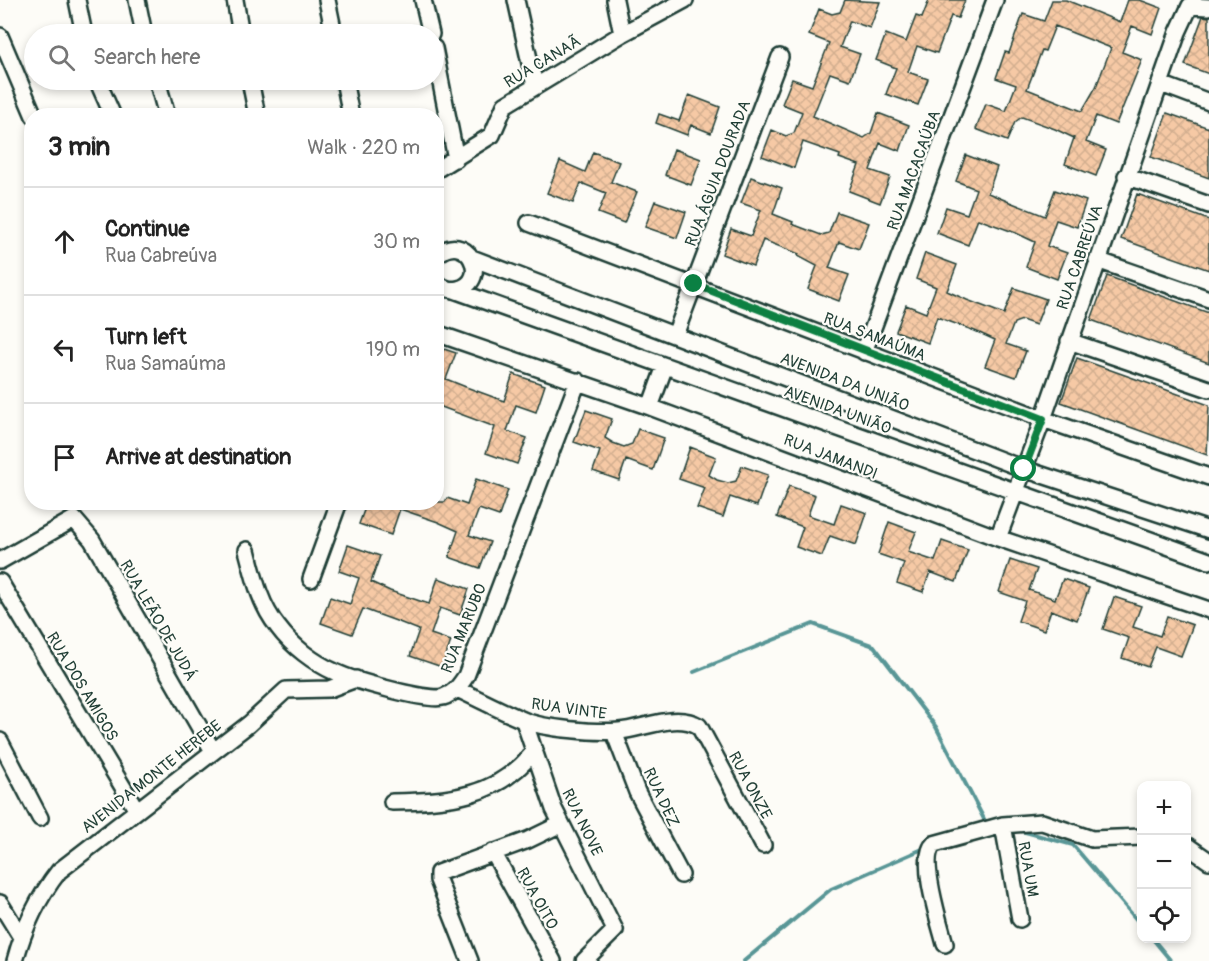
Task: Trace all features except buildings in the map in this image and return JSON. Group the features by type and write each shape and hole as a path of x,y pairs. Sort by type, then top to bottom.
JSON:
{"street":[{"path":"77,0 82,24"},
{"path":"137,0 142,24"},
{"path":"235,0 239,24"},
{"path":"327,0 332,24"},
{"path":"423,0 429,24"},
{"path":"516,0 535,86"},
{"path":"615,0 622,34"},
{"name":"RUA CANAÃ","path":"444,166 492,135 505,105 622,34 685,0"},
{"name":"RUA MACACAÚBA","path":"864,352 995,0"},
{"name":"RUA CABREÚVA","path":"998,538 1043,419 1126,176 1188,8 1193,5 1209,7"},
{"path":"0,36 31,108"},
{"name":"RUA ÁGUIA DOURADA","path":"675,335 780,57"},
{"path":"1161,84 1209,102"},
{"path":"101,90 109,108"},
{"path":"160,90 165,108"},
{"path":"252,90 255,108"},
{"path":"346,90 349,108"},
{"path":"442,90 456,159"},
{"path":"1126,176 1209,205"},
{"name":"RUA SAMAÚMA","path":"530,223 1043,419 1209,477"},
{"name":"AVENIDA DA UNIÃO","path":"444,251 454,247 467,252 472,258 1024,469 1209,530"},
{"path":"444,288 454,290 468,284 472,279 474,264 472,258"},
{"path":"1097,260 1209,299"},
{"name":"AVENIDA UNIÃO","path":"454,290 1209,561"},
{"name":"RUA JAMANDI","path":"444,335 650,406 998,538 1209,610"},
{"path":"1069,341 1209,389"},
{"path":"650,406 665,366"},
{"name":"RUA MARUBO","path":"247,550 263,603 277,626 316,661 336,673 414,695 438,698 457,689 466,676 578,381"},
{"path":"311,579 336,510"},
{"name":"RUA LEÃO DE JUDÁ","path":"0,561 65,523 74,519 79,522 92,540 213,751"},
{"name":"RUA DOS AMIGOS","path":"0,582 136,809"},
{"name":"AVENIDA MONTE HEREBE","path":"15,961 21,937 40,896 59,871 136,809 249,724 286,690 329,688 357,679"},
{"name":"RUA VINTE","path":"457,689 524,721 574,730 614,732 671,721 691,721 699,726 707,742"},
{"name":"RUA NOVE","path":"524,721 561,824 613,921 615,930 613,935 584,961"},
{"name":"RUA DEZ","path":"614,732 638,792 681,875"},
{"path":"0,741 40,818"},
{"name":"RUA ONZE","path":"707,742 763,845"},
{"path":"392,802 443,801 477,793 503,780 524,764 535,750"},
{"path":"945,944 928,877 930,848 934,844 1003,825 1042,822 1092,839 1137,837"},
{"path":"471,961 437,874 442,869 528,840 561,824"},
{"name":"RUA UM","path":"1003,825 1020,919"},
{"path":"1191,848 1209,861"},
{"name":"RUA OITO","path":"493,852 553,961"},
{"path":"0,903 21,937"}],"waterway":[{"path":"694,672 813,624 874,646 936,727 985,821 991,823"},
{"path":"1018,830 1073,845 1137,920"},
{"path":"744,961 831,889 927,847"},
{"path":"1156,943 1171,961"}],"route":[{"path":"694,284 864,352 1043,419 1024,469"}]}
